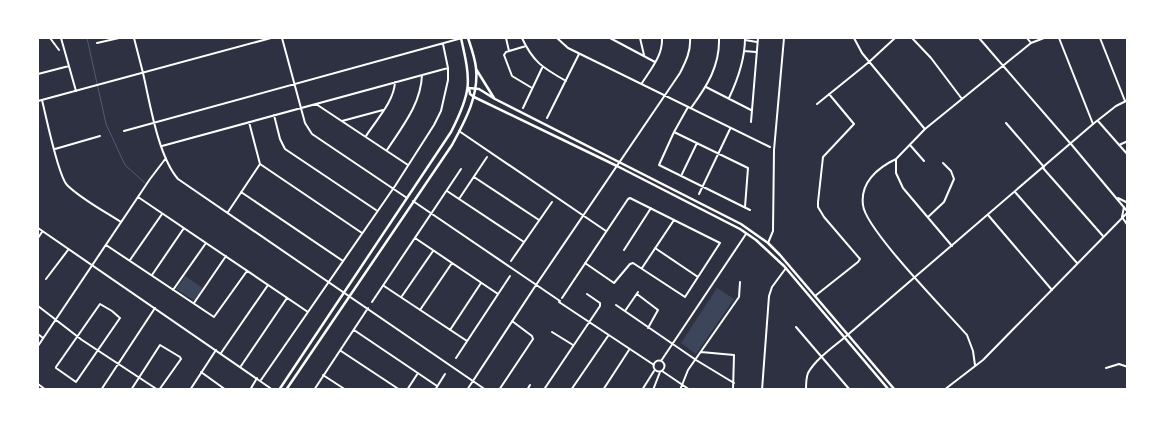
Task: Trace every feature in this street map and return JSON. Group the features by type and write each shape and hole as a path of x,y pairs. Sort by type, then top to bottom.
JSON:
{"main road":[{"path":"461,38 469,74 470,94 617,166 747,233 766,248 786,268 889,390"},
{"path":"468,38 476,68 495,99"},
{"path":"286,390 459,131 474,96 476,68"},
{"path":"469,88 475,88 741,224 768,243 895,390"},
{"path":"279,390 451,132 469,88"}],"street":[{"path":"50,38 59,50"},
{"path":"61,38 76,90"},
{"path":"97,44 119,38"},
{"path":"134,38 162,146 172,171 178,178 486,390"},
{"path":"38,101 271,38"},
{"path":"282,38 305,122 312,134 407,198"},
{"path":"124,131 461,38"},
{"path":"506,38 509,51"},
{"path":"522,38 530,54 542,68 566,81"},
{"path":"557,38 579,54 642,83 730,129 770,147"},
{"path":"610,38 655,62"},
{"path":"640,38 644,56"},
{"path":"642,83 663,48 662,38"},
{"path":"468,390 536,285 685,65 690,49 690,38"},
{"path":"691,108 706,87 717,62 719,38"},
{"path":"751,122 758,38"},
{"path":"768,243 772,231 774,150 784,38"},
{"path":"854,38 857,46 869,62 925,129"},
{"path":"817,104 869,62 895,38"},
{"path":"912,38 931,58 962,99"},
{"path":"944,390 988,355 1128,212 1118,198 979,38"},
{"path":"1027,38 1031,43"},
{"path":"975,365 974,351 967,335 871,224 863,206 862,198 867,182 881,167 896,159 925,129 1003,65 1031,43 1044,38"},
{"path":"1058,38 1093,124"},
{"path":"806,390 807,375 822,357 1093,124 1126,100 1100,38"},
{"path":"729,98 737,81 745,39 757,42"},
{"path":"261,380 393,188 441,111 446,94 448,68 443,44"},
{"path":"526,46 509,51 504,55 512,76 532,88"},
{"path":"744,51 756,52"},
{"path":"547,118 579,54"},
{"path":"38,73 69,66"},
{"path":"162,146 448,68"},
{"path":"523,108 542,68"},
{"path":"387,151 419,98 422,75"},
{"path":"366,136 391,98 395,82"},
{"path":"706,87 751,110"},
{"path":"815,296 860,259 824,217 818,207 823,157 854,124 830,94"},
{"path":"42,100 62,176 67,185 121,222"},
{"path":"316,104 408,165"},
{"path":"688,107 659,165 750,210"},
{"path":"342,121 382,110"},
{"path":"274,115 280,139 285,149 376,211"},
{"path":"1098,121 1128,155"},
{"path":"249,122 260,164 362,232"},
{"path":"1006,123 1103,236"},
{"path":"699,194 730,129"},
{"path":"459,131 607,232"},
{"path":"674,132 748,168 745,207"},
{"path":"55,149 100,136"},
{"path":"1119,145 1128,142"},
{"path":"681,175 697,143"},
{"path":"910,145 924,161"},
{"path":"459,199 487,157"},
{"path":"38,346 166,158"},
{"path":"896,159 896,173 899,181 952,246"},
{"path":"928,217 944,202 954,179 943,163"},
{"path":"228,213 260,164"},
{"path":"372,302 461,170"},
{"path":"474,177 539,220"},
{"path":"446,191 524,242"},
{"path":"241,192 343,261"},
{"path":"1015,192 1077,263"},
{"path":"138,198 308,312"},
{"path":"562,298 585,263 607,232 628,199 631,198 719,241 719,245 686,296 683,297 631,262 614,283 585,263"},
{"path":"1118,198 1128,204 1124,207 1122,217 1128,226"},
{"path":"413,201 629,350 654,365 655,370 642,390"},
{"path":"511,261 552,202"},
{"path":"624,250 651,208"},
{"path":"130,260 162,214"},
{"path":"988,215 1052,290"},
{"path":"641,269 674,220"},
{"path":"38,228 241,366 273,390"},
{"path":"152,275 184,228"},
{"path":"38,238 42,232"},
{"path":"654,365 657,361 661,361 747,233"},
{"path":"415,238 498,294"},
{"path":"173,290 206,242"},
{"path":"106,245 215,317 248,270"},
{"path":"655,248 698,277"},
{"path":"46,279 68,250"},
{"path":"402,298 433,251"},
{"path":"194,303 226,256"},
{"path":"420,310 452,263"},
{"path":"762,390 769,296 772,287 786,268"},
{"path":"456,358 510,276"},
{"path":"680,390 688,370 739,297 740,282"},
{"path":"450,330 481,283"},
{"path":"220,353 268,284"},
{"path":"383,286 467,341"},
{"path":"625,311 637,293 658,310 648,328"},
{"path":"545,388 601,304 587,294"},
{"path":"241,366 287,298"},
{"path":"100,304 120,318 76,382 56,367 77,336 100,304"},
{"path":"616,305 734,384"},
{"path":"38,306 77,336 118,364 139,377 159,390 181,359 180,357 159,345 139,377 130,390"},
{"path":"101,390 155,308"},
{"path":"314,390 368,308"},
{"path":"499,390 533,339 532,336 512,321"},
{"path":"796,327 850,390"},
{"path":"354,330 437,386"},
{"path":"552,332 572,345"},
{"path":"38,334 43,338"},
{"path":"571,390 609,335"},
{"path":"190,390 216,350"},
{"path":"603,390 629,350"},
{"path":"340,351 400,390"},
{"path":"701,352 734,355 733,390"},
{"path":"653,390 665,365 661,361"},
{"path":"1106,368 1119,364 1128,367"},
{"path":"655,370 661,371 690,390"},
{"path":"201,372 226,390"},
{"path":"407,390 418,373"},
{"path":"435,390 445,374"},
{"path":"323,375 346,390"},
{"path":"250,390 258,378"},
{"path":"38,384 46,390"},
{"path":"527,390 530,385"}],"shaded area":[{"path":"185,276 203,288 195,301 176,289"},
{"path":"717,288 734,299 696,354 681,343"}],"waterway":[{"path":"87,38 106,124 125,165 145,183"}]}
